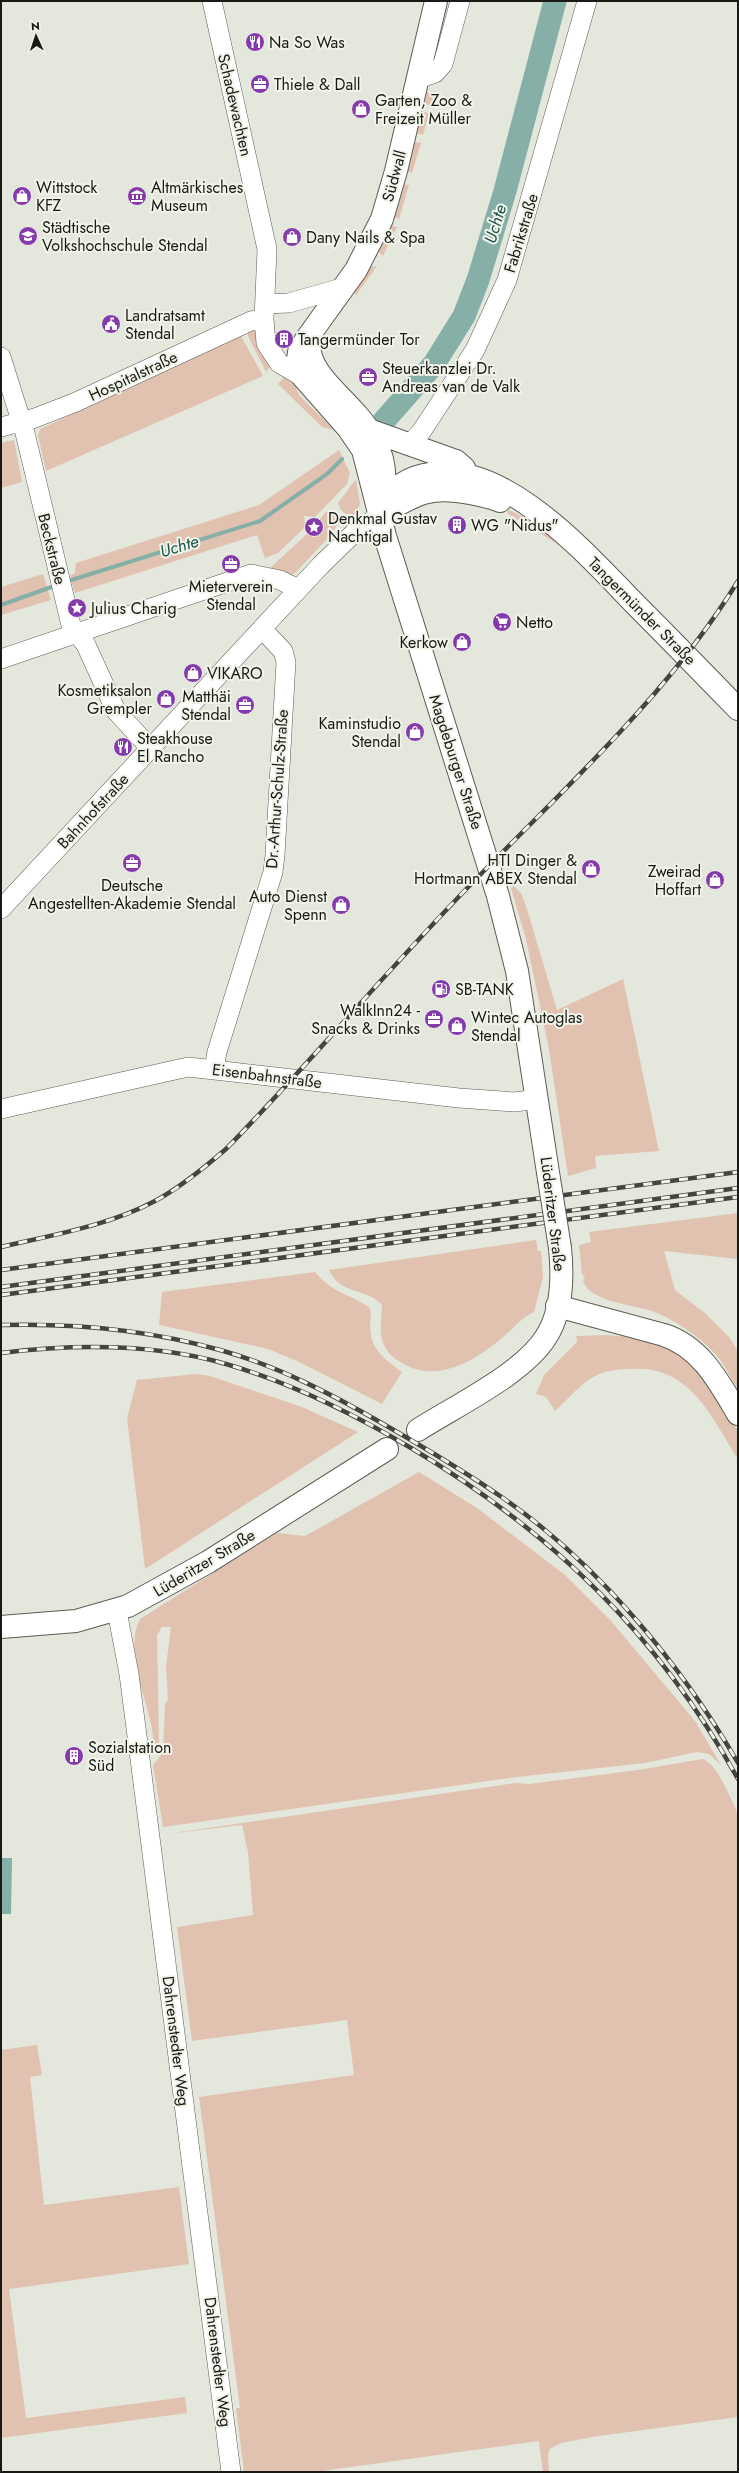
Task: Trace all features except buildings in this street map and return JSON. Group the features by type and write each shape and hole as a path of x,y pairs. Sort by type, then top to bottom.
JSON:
{"main road":[{"name":"Südwall","path":"306,369 301,347 310,332 345,287 366,253 382,219 396,171 436,1"},
{"path":"306,369 359,441 368,468 379,516"},
{"name":"Magdeburger Straße","path":"306,369 369,430 379,448 383,462 384,487 379,516 504,921 517,971 537,1099"},
{"path":"369,430 456,461 464,468 460,482 437,472 411,479 393,492 379,516"},
{"name":"Tangermünder Straße","path":"460,482 498,488 543,518 576,544 738,709"},
{"name":"Lüderitzer Straße","path":"418,1430 499,1379 532,1354 546,1337 557,1306 562,1277 560,1248 537,1099"},
{"path":"557,1306 664,1335 679,1341 706,1365 738,1414"},
{"name":"Lüderitzer Straße","path":"1,1628 76,1621 117,1610 148,1596 195,1570 387,1449"}],"street":[{"name":"Schadewachten","path":"212,1 267,249 265,312 275,346 286,356 306,369"},
{"path":"418,79 435,73 443,64 460,1"},
{"name":"Fabrikstraße","path":"410,444 421,432 475,350 507,280 587,1"},
{"path":"265,312 289,303 345,287"},
{"name":"Hospitalstraße","path":"1,428 22,422 76,402 251,321 265,312"},
{"name":"Beckstraße","path":"1,357 22,422 56,569 71,625 86,645 116,711 151,749"},
{"name":"Bahnhofstraße","path":"1,909 348,538 379,516"},
{"path":"1,659 251,574 280,580 298,590"},
{"name":"Dr.-Arthur-Schulz-Straße","path":"214,1070 217,1052 274,866 286,662 280,646 262,629"},
{"name":"Eisenbahnstraße","path":"1,1110 181,1067 445,1097 515,1102 537,1099"},
{"name":"Dahrenstedter Weg","path":"117,1610 127,1659 231,2472"}],"shaded area":[{"path":"427,92 433,96 431,106 420,102 422,94"},
{"path":"420,112 429,113 423,135 412,132"},
{"path":"410,141 421,143 412,173 404,171 409,164 413,148"},
{"path":"401,184 409,185 399,219 392,216"},
{"path":"389,225 397,227 383,256 377,250"},
{"path":"377,266 356,295 353,291 368,267"},
{"path":"254,326 272,364 266,372 248,336 248,332"},
{"path":"241,336 263,376 46,471 38,435 40,429"},
{"path":"287,374 294,382 299,395 334,430 322,427 278,384"},
{"path":"14,440 22,482 1,488 1,443"},
{"path":"339,450 350,473 347,484 315,517 304,516 305,527 278,553 265,558 257,535 75,593 70,576 75,573 76,563 259,505"},
{"path":"356,479 360,504 352,520 341,510 338,503"},
{"path":"509,510 527,519 558,539 556,543 510,515 507,512"},
{"path":"327,511 333,512 341,518 340,521 328,538 294,574 290,576 268,570 309,532 317,530 318,521"},
{"path":"43,574 51,600 1,615 1,587"},
{"path":"514,886 521,893 527,909 557,1010 623,979 659,1151 595,1156 596,1168 568,1176 549,1049 526,939 511,888"},
{"path":"738,1213 738,1259 664,1251 675,1290 706,1314 729,1337 738,1351 738,1390 715,1353 699,1338 680,1325 652,1311 602,1297 593,1293 586,1287 583,1280 585,1278 582,1274 579,1245 591,1242 589,1232"},
{"path":"536,1240 538,1251 541,1251 543,1277 534,1312 521,1320 503,1337 480,1354 455,1367 442,1370 429,1371 415,1369 394,1358 388,1352 382,1338 382,1305 376,1299 340,1284 329,1270"},
{"path":"315,1272 335,1289 370,1308 370,1332 375,1347 392,1365 402,1372 382,1404 297,1361 268,1349 159,1325 162,1292"},
{"path":"606,1335 646,1338 672,1347 705,1376 738,1431 738,1459 719,1427 697,1397 684,1385 669,1376 652,1370 619,1370 597,1375 580,1387 555,1411 546,1397 536,1394 544,1375 577,1342 576,1336"},
{"path":"195,1374 210,1376 302,1407 358,1432 145,1569 127,1418 137,1380"},
{"path":"419,1472 477,1508 565,1575 611,1621 695,1721 721,1765 709,1754 697,1752 645,1763 517,1777 163,1827 153,1765 163,1752 165,1704 168,1700 166,1667 171,1627 162,1627 157,1635 159,1743 155,1751 151,1724 140,1683 135,1655 134,1642 140,1619 277,1533 305,1536"},
{"path":"702,1759 708,1762 718,1774 738,1814 738,2417 592,2437 561,2443 550,2449 548,2455 549,2472 543,2472 539,2441 315,2472 244,2472 236,2408 240,2408 199,2097 354,2075 347,2020 192,2041 177,1927 253,1915 248,1852 242,1825 166,1834 516,1783 529,1784 638,1770"},
{"path":"37,2045 42,2075 30,2077 44,2205 179,2187 189,2264 9,2289 26,2418 185,2397 187,2413 1,2438 1,2050"}],"water":[{"path":"1,1858 12,1858 11,1914 1,1914"}],"waterway":[{"name":"Uchte","path":"383,422 434,364 464,316 478,280 505,191 555,1"},
{"name":"Uchte","path":"65,582 260,521 327,474 342,459"},
{"name":"Uchte","path":"1,605 57,585"}],"railway":[{"path":"1,1247 80,1229 137,1210 174,1190 226,1149 447,909 583,771 650,699 711,622 738,581"},
{"path":"1,1270 738,1172"},
{"path":"1,1287 738,1188"},
{"path":"1,1295 738,1197"},
{"path":"1,1325 56,1325 112,1329 166,1337 220,1350 265,1365 329,1394 420,1446 503,1498 538,1524 604,1584 663,1653 690,1689 738,1763"},
{"path":"1,1353 57,1348 114,1347 170,1352 198,1357 226,1364 274,1380 321,1400 389,1435 462,1480 510,1515 555,1551 597,1591 637,1633 673,1678 707,1727 738,1779"}],"place":[{"name":"Na So Was","path":"255,42"},
{"name":"Thiele & Dall","path":"260,84"},
{"name":"Garten, Zoo & Freizeit Müller","path":"361,109"},
{"name":"Wittstock KFZ","path":"22,196"},
{"name":"Altmärkisches Museum","path":"137,196"},
{"name":"Städtische Volkshochschule Stendal","path":"28,236"},
{"name":"Dany Nails & Spa","path":"292,237"},
{"name":"Landratsamt Stendal","path":"111,324"},
{"name":"Tangermünder Tor","path":"284,339"},
{"name":"Steuerkanzlei Dr. Andreas van de Valk","path":"368,377"},
{"name":"WG \"Nidus\"","path":"457,525"},
{"name":"Denkmal Gustav Nachtigal","path":"314,527"},
{"name":"Mieterverein Stendal","path":"231,564"},
{"name":"Julius Charig","path":"77,608"},
{"name":"Netto","path":"502,622"},
{"name":"Kerkow","path":"462,642"},
{"name":"VIKARO","path":"193,673"},
{"name":"Kosmetiksalon Grempler","path":"166,699"},
{"name":"Matthäi Stendal","path":"245,705"},
{"name":"Kaminstudio Stendal","path":"415,732"},
{"name":"Steakhouse El Rancho","path":"123,747"},
{"name":"Deutsche Angestellten-Akademie Stendal","path":"132,863"},
{"name":"HTI Dinger & Hortmann ABEX Stendal","path":"591,869"},
{"name":"Zweirad Hoffart","path":"715,880"},
{"name":"Auto Dienst Spenn","path":"341,905"},
{"name":"SB-TANK","path":"441,989"},
{"name":"WalkInn24 - Snacks & Drinks","path":"434,1019"},
{"name":"Wintec Autoglas Stendal","path":"457,1026"},
{"name":"Sozialstation Süd","path":"74,1756"}]}
